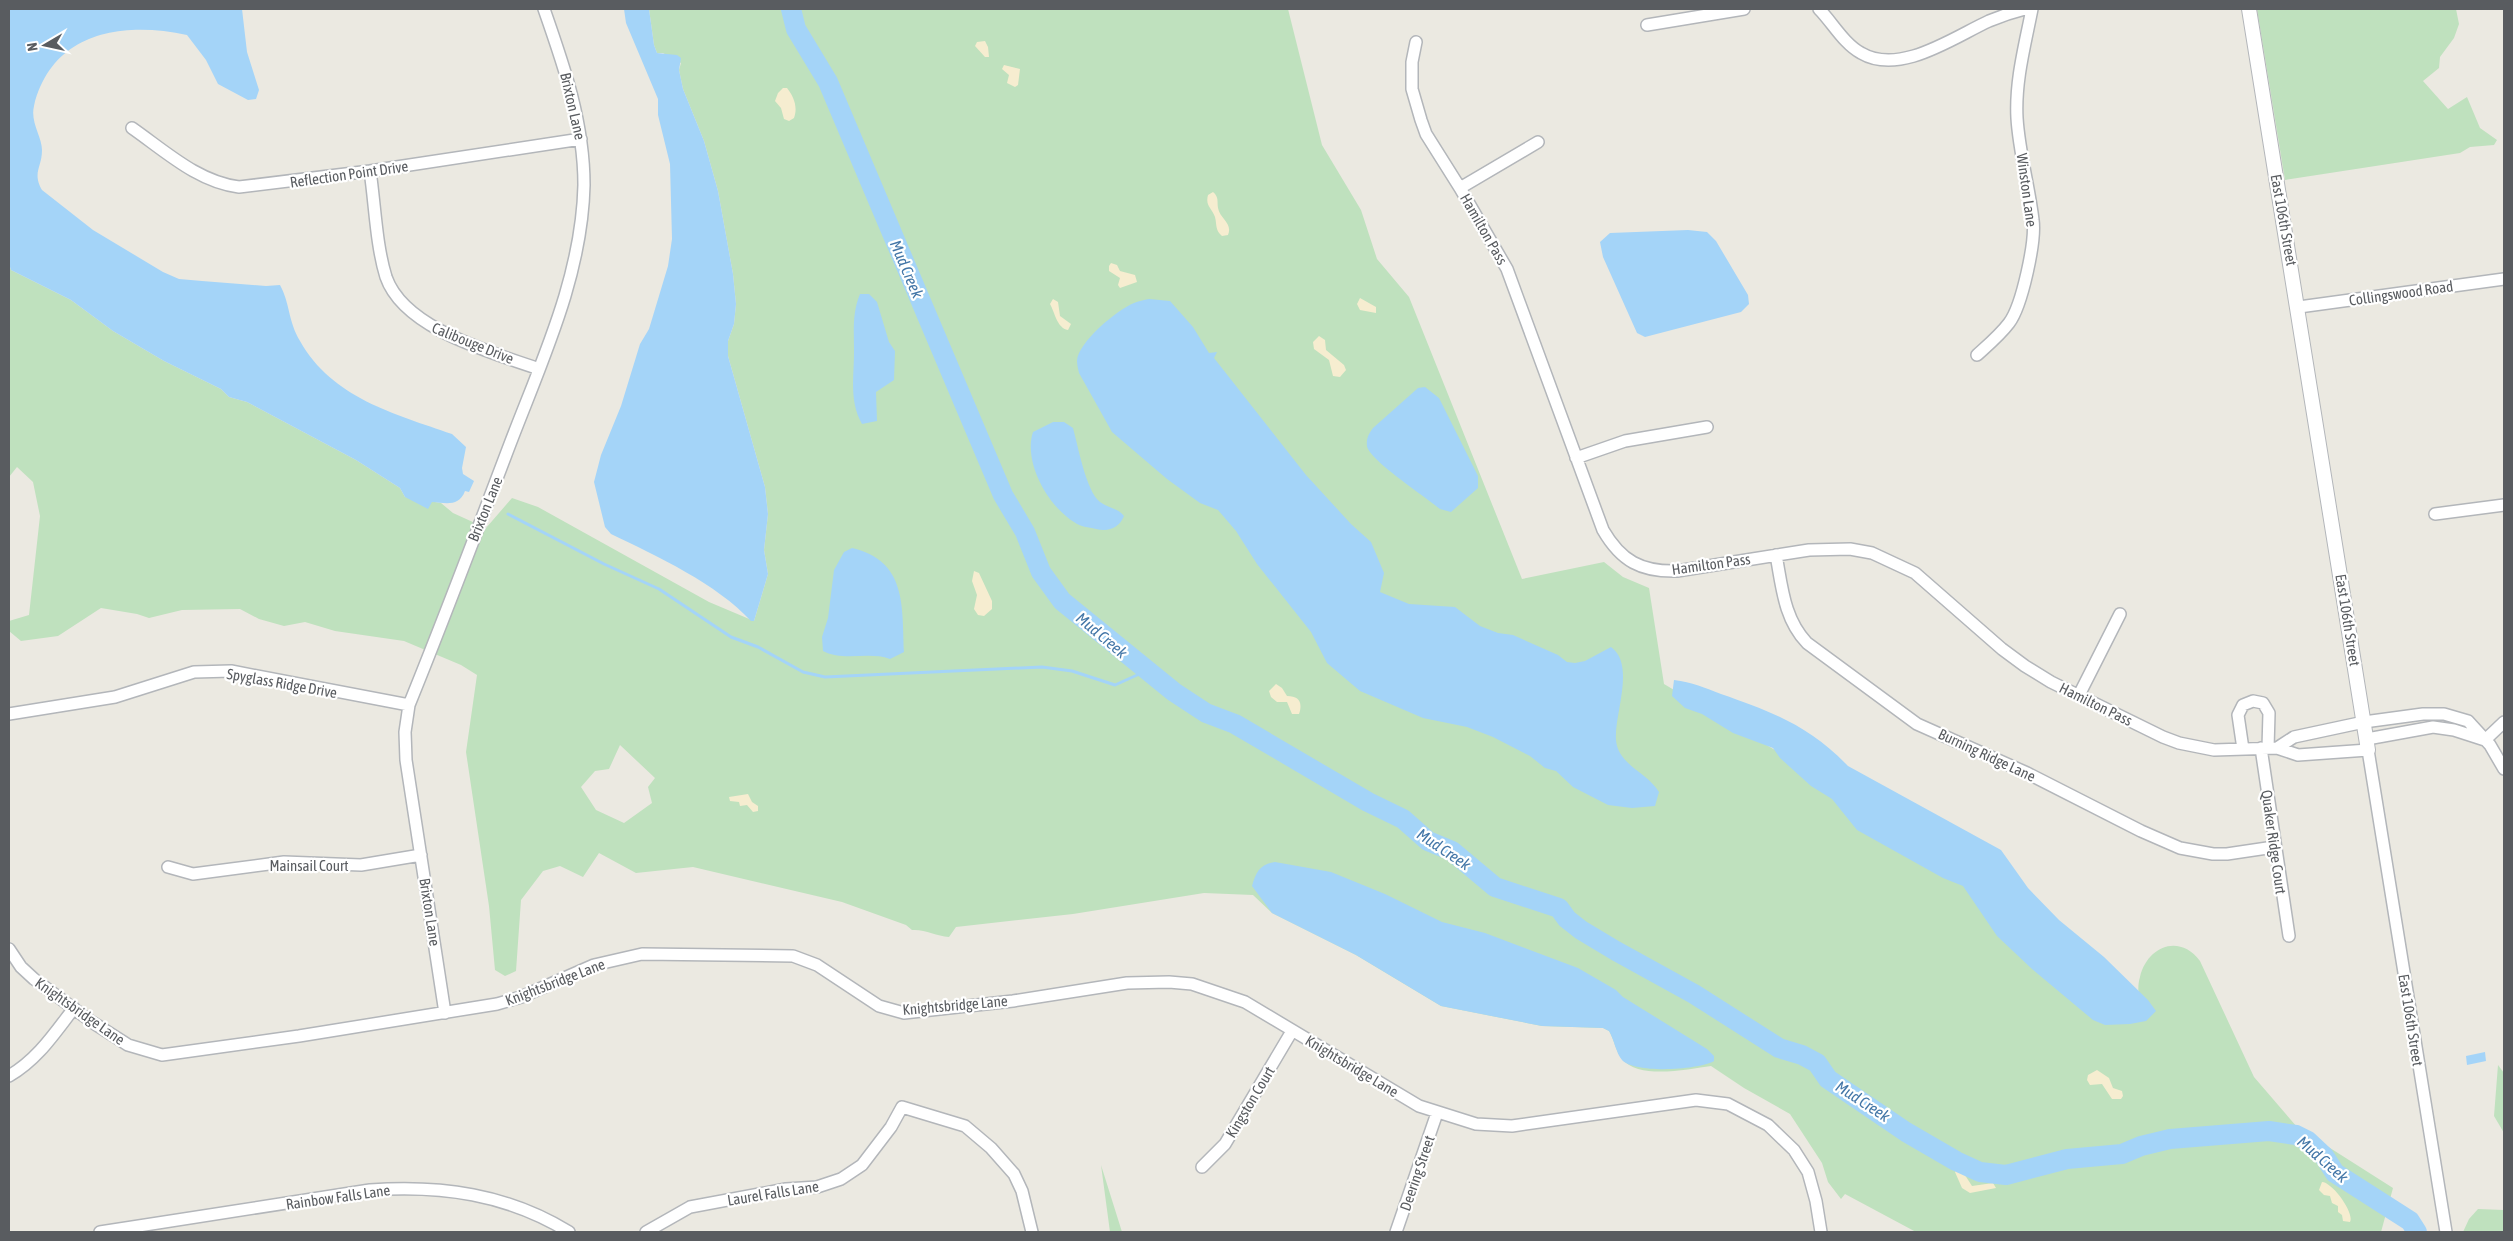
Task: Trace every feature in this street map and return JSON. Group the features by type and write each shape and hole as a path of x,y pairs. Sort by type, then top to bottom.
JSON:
{"street":[{"name":"Brixton Lane","path":"445,1013 406,760 405,732 409,705 539,370 577,257 583,192 581,139 576,108 544,9"},
{"path":"1647,25 1744,9"},
{"path":"1819,9 1860,53 1888,60 1939,48 1989,21 2025,9"},
{"name":"Winston Lane","path":"1977,355 2000,333 2013,316 2023,286 2033,235 2033,221 2018,133 2017,104 2032,9"},
{"name":"East 106th Street","path":"2249,9 2445,1229"},
{"name":"Hamilton Pass","path":"1416,42 1412,62 1412,89 1415,104 1426,134 1507,269 1603,530 1613,546 1628,560 1642,567 1660,571 1677,570 1827,548 1850,549 1892,561 1915,573 2002,649 2025,666 2079,695 2179,743 2214,750 2269,748 2298,755 2368,744 2433,727 2454,730 2485,740"},
{"name":"Reflection Point Drive","path":"132,128 192,170 227,186 258,186 581,139"},
{"path":"1460,188 1538,142"},
{"name":"Calibouge Drive","path":"370,171 383,264 387,280 400,301 412,314 431,327 539,370"},
{"name":"Collingswood Road","path":"2298,307 2504,279"},
{"path":"1576,458 1625,441 1707,427"},
{"path":"2435,514 2504,505"},
{"name":"Burning Ridge Lane","path":"1776,555 1785,603 1796,632 1814,648 1917,724 2026,773 2141,831 2180,848 2227,854 2274,848"},
{"path":"2079,695 2120,614"},
{"name":"Spyglass Ridge Drive","path":"9,714 115,697 185,674 210,672 231,672 409,705"},
{"name":"Quaker Ridge Court","path":"2243,749 2238,715 2242,705 2253,701 2263,703 2269,713 2274,848 2289,936"},
{"name":"Hamilton Pass","path":"2269,748 2294,737 2364,722 2423,714 2444,714 2468,721 2485,740 2504,768"},
{"path":"2485,740 2504,722"},
{"name":"Mainsail Court","path":"168,867 193,874 284,862 354,866 421,855"},
{"name":"Knightsbridge Lane","path":"9,948 21,967 34,979 74,1008 128,1045 162,1055 445,1013 504,1002 594,965 642,954 793,956 817,965 879,1006 904,1013 1013,1000 1126,983 1169,982 1192,984 1245,1002 1394,1092 1437,1113 1476,1124 1512,1126 1684,1101 1706,1100 1728,1104 1745,1111 1768,1125 1794,1150 1808,1172 1816,1201 1821,1232"},
{"path":"9,1076 24,1067 38,1054 74,1008"},
{"name":"Kingston Court","path":"1202,1168 1225,1144 1292,1031"},
{"name":"Laurel Falls Lane","path":"646,1232 690,1207 786,1189 817,1187 841,1179 862,1165 891,1127 902,1107 965,1126 991,1148 1014,1174 1022,1191 1032,1232"},
{"name":"Deering Street","path":"1396,1232 1437,1113"},
{"name":"Rainbow Falls Lane","path":"100,1232 370,1190 405,1188 479,1194 519,1207 569,1232"}],"green space":[{"path":"649,9 1288,9 1322,145 1361,210 1377,259 1409,297 1522,579 1604,562 1623,577 1649,588 1664,684 1998,883 2139,1005 2139,980 2149,958 2165,947 2183,947 2192,952 2200,961 2254,1077 2297,1127 2393,1188 2381,1232 1916,1232 1845,1194 1841,1199 1828,1182 1822,1163 1790,1114 1744,1088 1711,1066 1664,1072 1640,1069 1622,1059 1609,1031 1603,1028 1542,1026 1441,1006 1356,955 1272,913 1253,895 1204,893 1073,914 956,927 949,937 912,930 906,925 842,902 693,867 636,873 599,853 583,877 560,866 543,871 521,900 516,971 505,976 495,970 489,906 466,752 477,675 461,665 404,641 335,631 305,622 284,626 259,619 240,609 182,610 149,618 101,608 58,636 21,641 9,631 9,621 29,615 40,516 33,482 17,467 9,477 9,264 11,270 71,300 113,331 164,361 221,389 229,397 247,402 356,460 400,488 405,497 441,503 453,513 486,528 512,498 538,507 709,602 754,621 768,574 764,550 768,514 765,487 728,356 728,341 734,324 736,304 733,274 718,191 704,141 683,89 679,70 681,63 663,53 657,53 654,45","holes":["620,745 655,778 648,787 652,803 624,823 596,810 581,787 595,771 609,769"]},
{"path":"2257,9 2456,9 2459,24 2454,38 2440,57 2439,68 2423,81 2448,109 2467,97 2480,128 2497,140 2494,145 2470,147 2460,153 2285,180"},
{"path":"2498,1065 2504,1073 2504,1133 2494,1116"},
{"path":"1101,1165 1122,1232 1110,1232"},
{"path":"2478,1209 2504,1210 2504,1232 2463,1232 2469,1219"}],"sand":[{"path":"985,41 989,57 985,57 975,46 977,42"},
{"path":"1004,65 1020,69 1018,85 1015,87 1007,83 1009,75 1002,69"},
{"path":"783,88 787,88 789,91 795,106 794,118 789,121 784,119 781,108 775,101 778,93"},
{"path":"1213,192 1217,197 1219,212 1228,224 1228,235 1222,236 1218,232 1215,217 1208,204 1208,195"},
{"path":"1111,263 1117,265 1120,271 1135,275 1137,282 1120,288 1118,285 1120,278 1109,271"},
{"path":"1360,298 1376,307 1376,313 1360,310 1357,304"},
{"path":"1053,299 1058,302 1060,316 1071,324 1068,330 1064,329 1057,320 1050,304"},
{"path":"1319,336 1325,340 1326,350 1344,365 1346,370 1340,377 1333,376 1329,360 1314,349 1313,342"},
{"path":"974,571 979,573 992,601 992,609 984,616 978,615 974,609 977,595 972,581"},
{"path":"1276,684 1282,688 1287,696 1299,700 1299,714 1292,714 1287,702 1277,702 1271,697 1269,691"},
{"path":"748,794 752,802 758,806 758,811 753,812 747,805 740,806 739,802 730,801 729,797"},
{"path":"2097,1070 2109,1078 2113,1088 2122,1091 2123,1096 2121,1099 2112,1099 2102,1084 2090,1085 2087,1080 2088,1075"},
{"path":"1957,1168 1961,1169 1972,1186 1993,1183 1996,1188 1970,1193 1962,1188 1955,1172"},
{"path":"2322,1182 2337,1192 2342,1199 2349,1212 2350,1222 2343,1221 2342,1215 2338,1212 2338,1206 2332,1203 2330,1196 2324,1195 2319,1190"}],"water":[{"path":"9,9 242,9 247,52 259,90 256,99 248,100 218,84 206,60 187,35 163,31 138,30 115,32 93,38 73,47 56,62 43,81 34,106 35,124 42,150 38,174 39,184 42,190 93,230 163,272 179,279 266,286 280,285 296,334 313,361 329,377 347,390 387,411 452,434 466,447 462,468 463,474 474,481 469,492 465,491 456,502 432,502 428,509 405,497 400,488 356,460 247,402 229,397 221,389 164,361 113,331 71,300 11,270 9,264"},
{"path":"624,9 649,9 654,45 657,53 677,55 681,58 679,70 683,89 704,141 718,191 733,274 736,304 734,324 728,341 728,356 765,487 768,514 764,550 768,574 754,621 751,621 721,595 686,572 611,534 605,527 594,482 601,455 621,406 640,344 649,329 668,266 672,239 670,164 658,115 658,99 626,23"},
{"path":"1688,230 1707,232 1716,241 1748,295 1749,304 1741,312 1645,337 1637,333 1603,257 1600,242 1610,233"},
{"path":"860,294 869,294 877,302 889,342 895,351 894,380 876,392 877,421 862,424 855,407 853,389 854,323 857,301"},
{"path":"1149,299 1170,301 1193,327 1209,353 1217,352 1214,358 1306,475 1351,524 1371,542 1384,573 1380,592 1409,604 1455,607 1480,626 1498,633 1513,635 1558,655 1567,662 1585,661 1611,647 1618,655 1622,665 1623,677 1616,729 1618,749 1627,762 1648,779 1659,792 1655,806 1632,808 1608,805 1573,787 1556,771 1545,768 1530,756 1493,737 1467,727 1423,718 1360,691 1327,663 1311,632 1257,564 1236,531 1218,510 1200,503 1167,479 1112,432 1079,373 1077,361 1079,353 1091,336 1118,312 1137,302"},
{"path":"1425,387 1439,398 1478,476 1478,488 1451,512 1440,509 1399,478 1377,460 1367,446 1368,436 1373,428 1418,388"},
{"path":"1053,422 1064,422 1073,428 1087,478 1095,496 1100,502 1119,511 1124,516 1119,524 1113,528 1101,530 1085,527 1074,522 1055,505 1040,482 1032,456 1033,432"},
{"path":"852,548 870,554 883,563 892,574 898,588 903,618 904,652 890,659 873,656 839,656 823,651 822,637 828,618 834,570 844,552"},
{"path":"1674,680 1704,687 1774,714 1819,740 1848,766 2001,850 2028,888 2059,920 2104,957 2148,1000 2156,1011 2146,1021 2130,1024 2105,1025 2093,1020 2032,969 1997,936 1963,886 1943,878 1857,830 1832,799 1811,786 1780,758 1773,748 1733,733 1702,714 1685,708 1672,696"},
{"path":"1275,862 1331,872 1385,894 1442,922 1485,933 1578,968 1616,990 1623,997 1707,1049 1714,1056 1714,1061 1695,1067 1653,1069 1640,1067 1622,1060 1609,1031 1603,1028 1542,1026 1441,1006 1356,955 1272,913 1252,886 1259,870"},
{"path":"2485,1052 2486,1061 2467,1065 2466,1056"}],"waterway":[{"name":"Mud Creek","path":"791,9 796,29 828,82 1003,495 1025,532 1041,572 1062,601 1174,692 1206,713 1235,724 1368,802 1403,819 1428,841 1452,851 1495,887 1559,908 1567,919 1581,930 1694,994 1779,1048 1802,1055 1817,1063 1828,1079 1906,1132 1956,1161 1980,1172 2006,1175 2067,1159 2122,1154 2141,1146 2170,1139 2269,1131 2296,1135 2308,1141 2324,1156 2335,1173 2410,1221 2417,1232"},
{"path":"508,514 604,564 659,589 731,637 758,647 803,672 825,677 1042,667 1072,671 1115,685 1146,671"}]}
